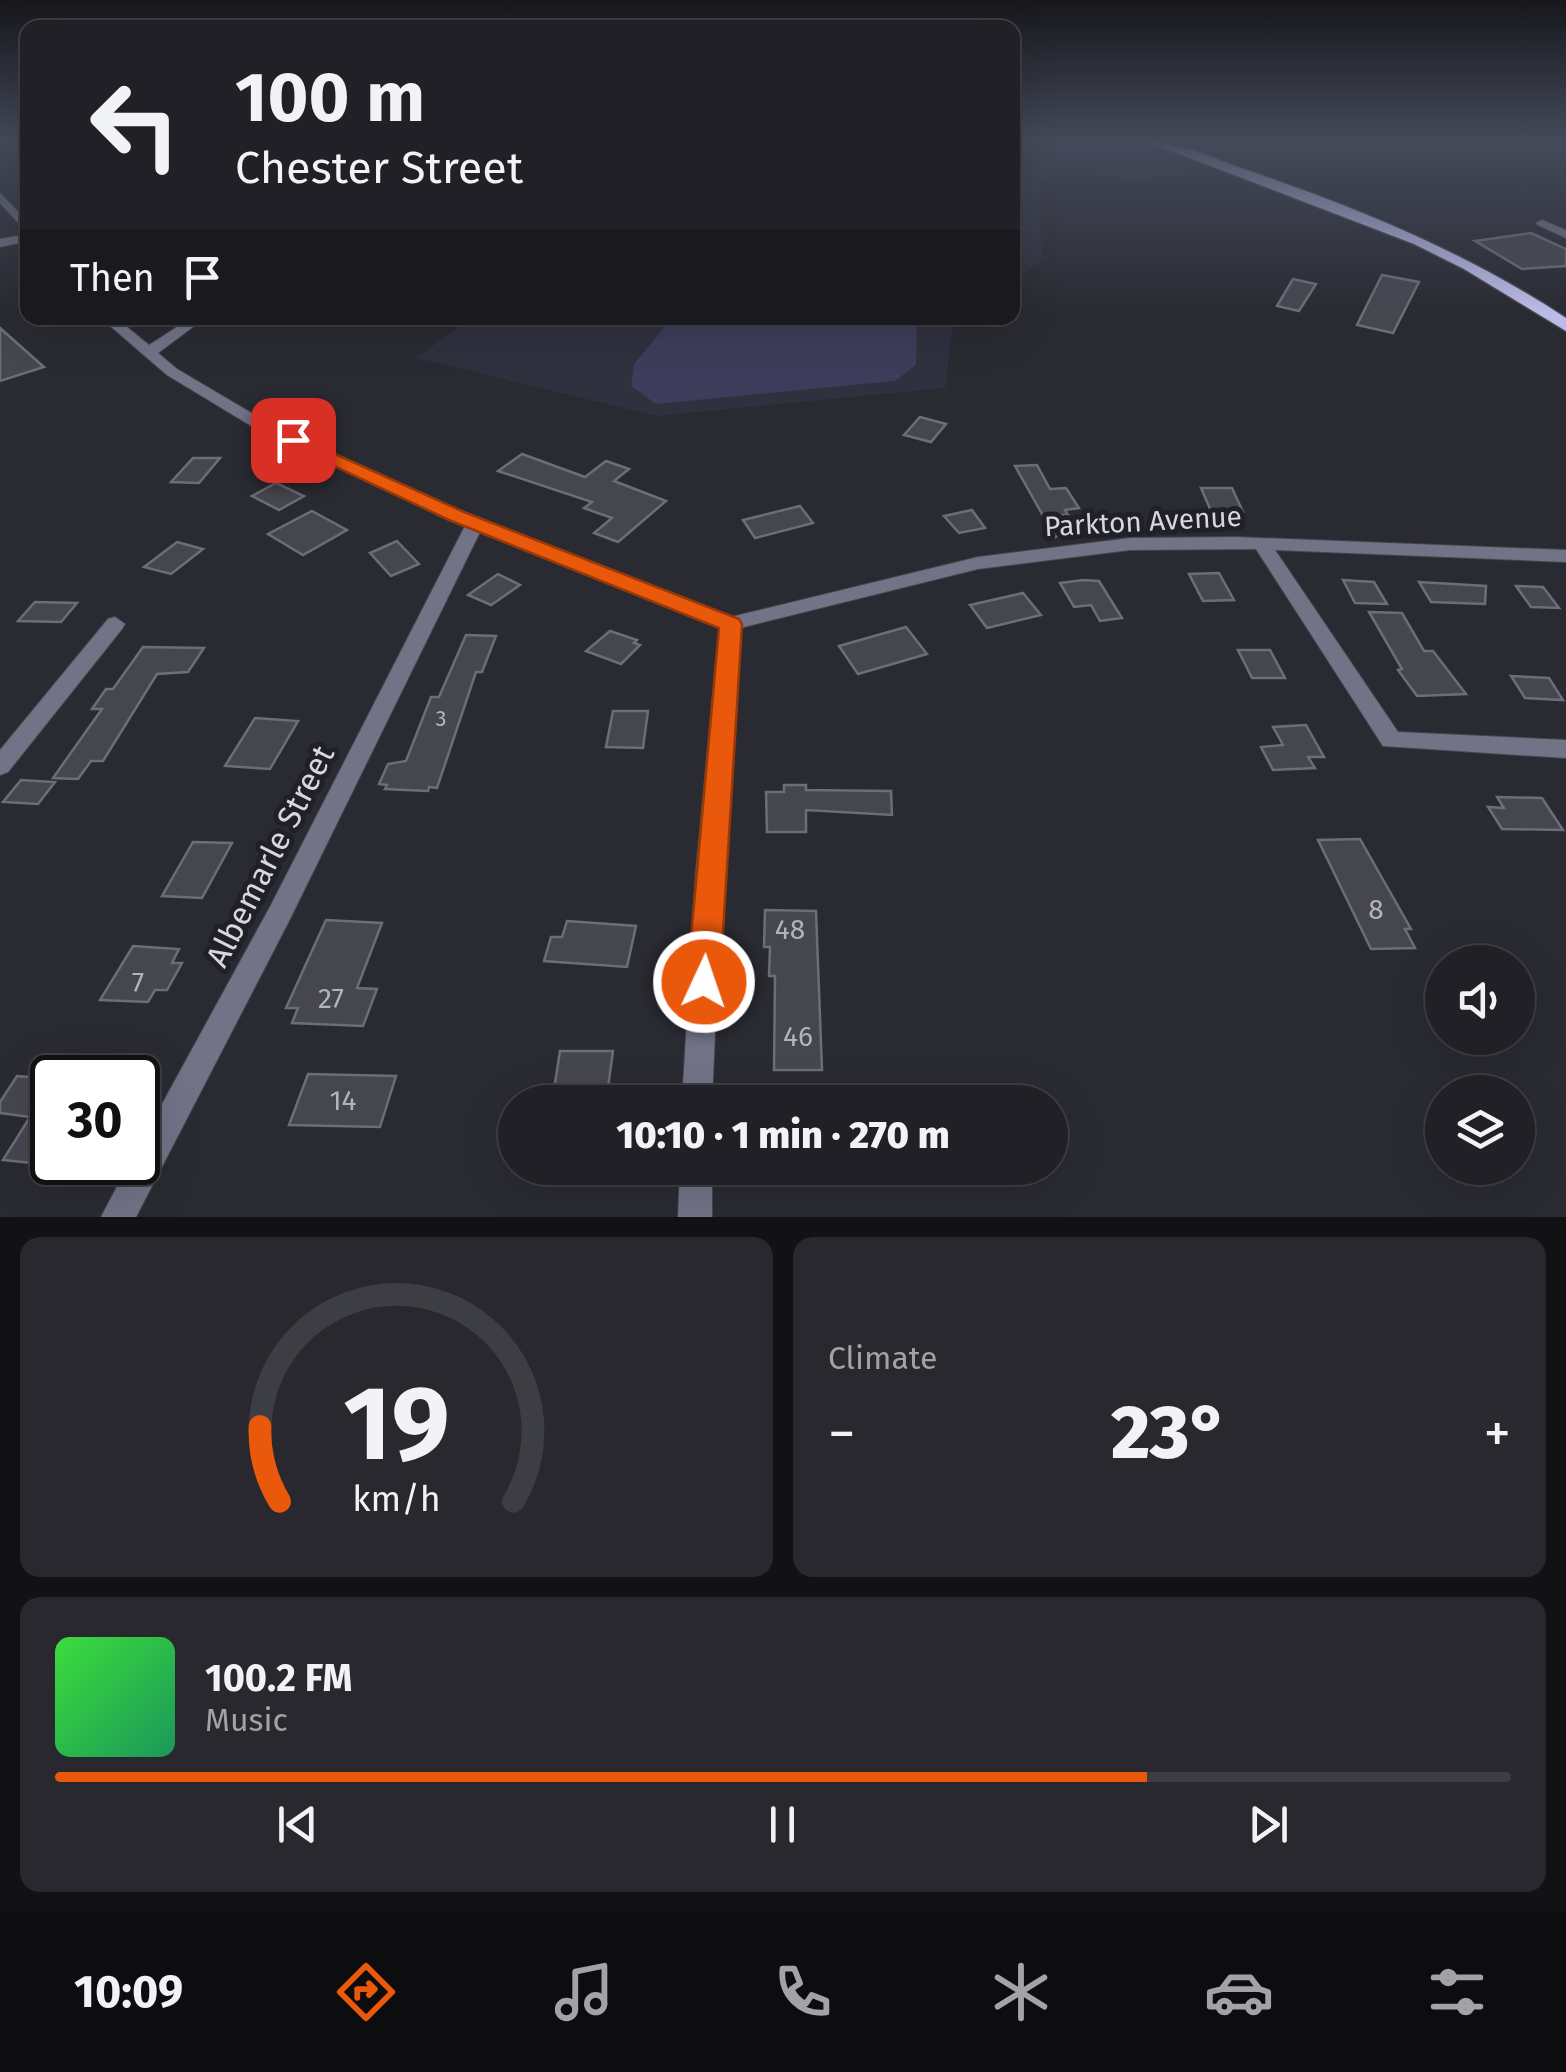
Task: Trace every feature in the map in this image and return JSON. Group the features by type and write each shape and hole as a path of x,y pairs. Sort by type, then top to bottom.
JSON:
{"main road":[{"path":"1321,199 1408,234 1511,288 1566,326"}],"street":[{"path":"2,199 20,222"},
{"path":"1542,224 1566,234"},
{"path":"116,325 172,372 264,427 475,523 730,624 709,870 699,1085"},
{"path":"149,352 189,325"},
{"name":"Albemarle Street","path":"118,1217 280,912 475,523"},
{"name":"Parkton Avenue","path":"730,624 945,570 1028,555 1130,544 1262,544 1566,556"},
{"path":"1262,544 1390,740 1566,749"},
{"path":"0,766 114,624"},
{"path":"695,1217 696,1185"}],"shaded area":[{"path":"1020,199 1040,199 1042,261 1020,275"},
{"path":"461,325 953,325 945,388 657,416 416,358"},
{"path":"666,325 917,325 916,365 895,381 656,404 631,386 634,364"}],"building":[{"path":"1531,233 1566,249 1566,266 1522,269 1475,241"},
{"path":"1382,275 1419,282 1393,333 1357,325"},
{"path":"1293,279 1316,284 1299,311 1277,306"},
{"path":"0,328 44,367 0,381"},
{"path":"920,417 946,424 931,442 904,435"},
{"path":"522,454 585,477 606,461 629,469 614,481 666,501 618,542 594,533 612,518 584,508 592,502 498,471"},
{"path":"193,458 220,458 199,483 171,482"},
{"path":"1037,465 1050,489 1066,488 1079,508 1065,510 1068,515 1063,515 1070,529 1055,537 1015,466"},
{"path":"276,483 304,496 279,510 252,496"},
{"path":"1201,488 1232,488 1243,512 1211,511"},
{"path":"800,506 813,523 755,538 743,520"},
{"path":"972,510 985,528 959,533 944,516"},
{"path":"312,511 347,530 303,555 268,534"},
{"path":"397,541 419,564 391,576 370,553"},
{"path":"177,542 203,549 171,574 144,567"},
{"path":"1219,573 1234,600 1203,601 1189,574"},
{"path":"498,574 520,585 491,605 468,595"},
{"path":"1343,580 1374,582 1387,604 1355,603"},
{"path":"1099,581 1122,618 1100,621 1091,605 1074,607 1060,583"},
{"path":"1419,582 1486,586 1485,604 1431,602"},
{"path":"1516,586 1543,587 1559,608 1531,607"},
{"path":"1023,593 1041,615 987,628 970,605"},
{"path":"35,602 77,603 61,622 18,621"},
{"path":"1369,612 1402,613 1424,651 1433,651 1466,694 1417,696 1398,670 1402,669"},
{"path":"906,627 927,654 858,674 839,646"},
{"path":"610,631 637,640 634,643 640,645 621,664 586,651"},
{"path":"466,635 496,636 482,672 476,672 437,788 385,789 387,785 379,784 388,764 406,761 431,697 439,697"},
{"path":"143,647 204,648 188,672 157,674 103,761 91,761 78,779 53,778 102,709 92,709 106,689 113,689"},
{"path":"1238,650 1270,650 1285,678 1252,678"},
{"path":"1511,676 1549,678 1563,700 1525,698"},
{"path":"613,711 648,711 643,748 606,747"},
{"path":"255,718 298,721 270,769 225,766"},
{"path":"1306,725 1324,757 1308,757 1315,768 1273,770 1261,747 1283,745 1273,727"},
{"path":"21,780 55,782 38,804 3,802"},
{"path":"784,785 806,785 806,790 891,791 892,815 806,810 806,832 767,832 766,792 784,792"},
{"path":"1497,797 1542,798 1563,830 1502,829 1488,807 1504,808"},
{"path":"1360,839 1411,929 1405,929 1415,948 1371,949 1318,840"},
{"path":"193,842 232,843 202,898 162,896"},
{"path":"765,910 816,911 822,1070 774,1070 775,976 769,976 770,947 764,947"},
{"path":"326,920 382,923 357,988 377,989 363,1026 292,1023 298,1008 286,1008"},
{"path":"567,921 636,926 627,967 544,961 551,937 562,937"},
{"path":"133,946 179,949 172,963 182,963 167,990 155,990 148,1002 100,1000"},
{"path":"560,1051 613,1051 608,1085 555,1085"},
{"path":"308,1074 396,1076 380,1127 289,1125"},
{"path":"17,1076 30,1077 30,1117 0,1113 0,1102"},
{"path":"30,1117 30,1163 3,1160"}],"route":[{"path":"293,440 456,516 730,624 709,870 704,982"}]}
